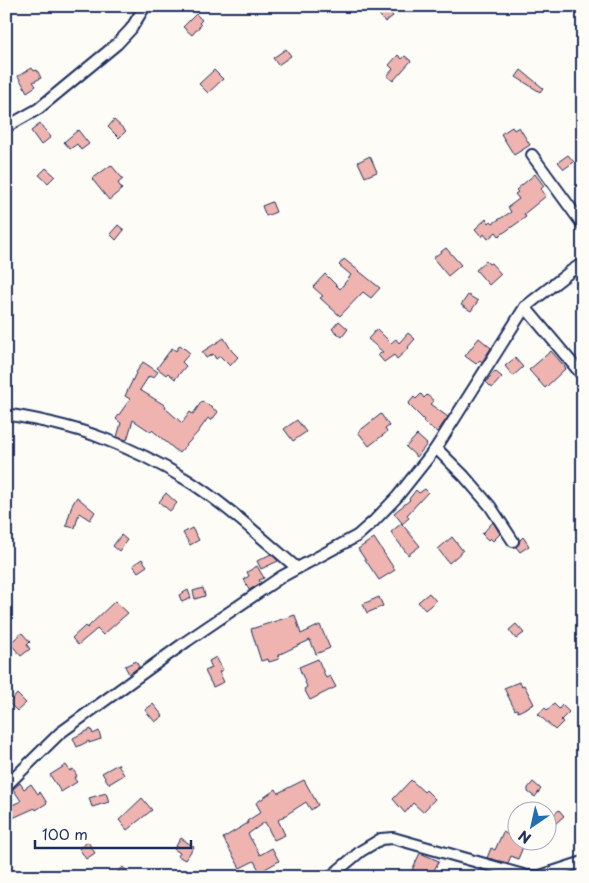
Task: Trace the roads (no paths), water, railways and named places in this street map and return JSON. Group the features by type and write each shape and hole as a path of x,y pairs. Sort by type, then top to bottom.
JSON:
{"street":[{"path":"6,127 38,109 117,44 131,29 145,6"},
{"path":"532,155 583,225"},
{"path":"6,786 60,733 187,641 297,568 357,536 374,521 397,497 436,448 525,307 571,270 583,263"},
{"path":"525,307 583,376"},
{"path":"6,414 63,425 102,438 152,461 187,481 234,515 297,568"},
{"path":"436,448 490,506 513,541"},
{"path":"330,877 361,851 381,839 393,838 527,876 540,876 583,862"}]}
